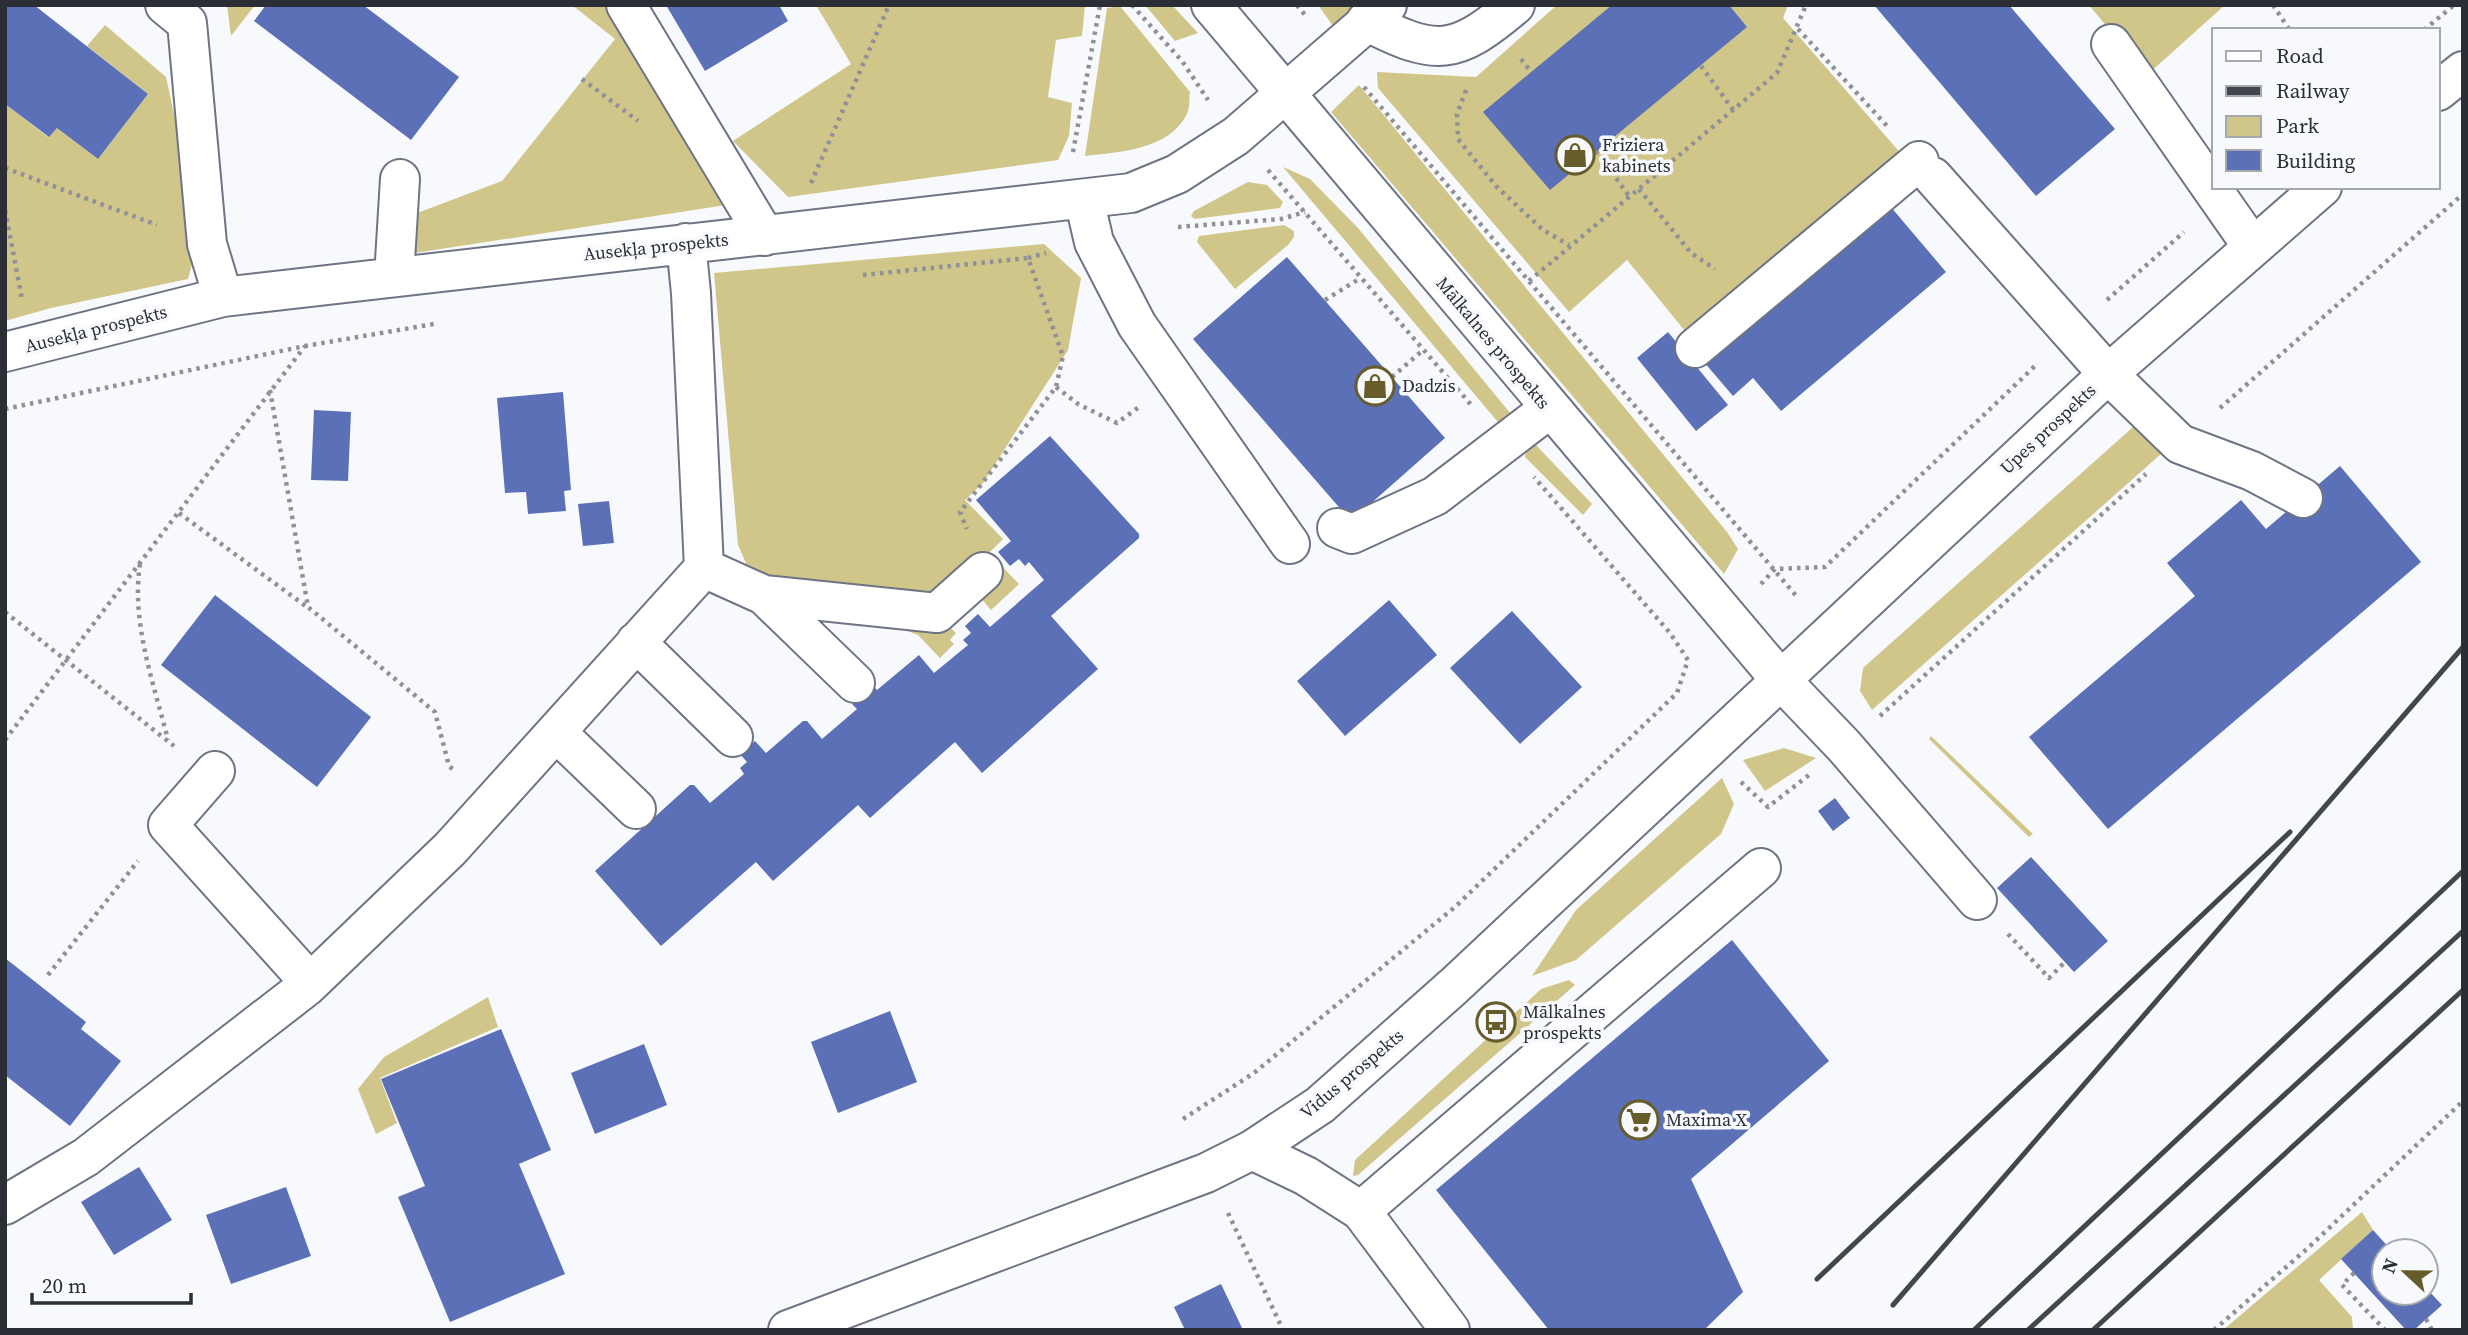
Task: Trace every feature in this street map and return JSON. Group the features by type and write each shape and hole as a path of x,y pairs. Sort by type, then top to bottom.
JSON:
{"street":[{"path":"165,5 187,23 206,244 223,297"},
{"path":"626,5 765,236"},
{"name":"Mālkalnes prospekts","path":"1211,5 1549,409 1779,678 1844,746 1977,900"},
{"path":"1377,13 1404,40 1437,48 1479,36 1515,5"},
{"name":"Ausekļa prospekts","path":"18,348 223,297 1131,193 1166,179 1236,136 1377,13"},
{"path":"2111,44 2218,202 2252,246"},
{"path":"2440,89 2463,71"},
{"path":"1695,348 1926,169 2108,374 2179,444 2252,471 2303,498"},
{"path":"394,277 400,179"},
{"name":"Upes prospekts","path":"1779,678 2108,374 2320,189"},
{"path":"1084,199 1094,242 1137,324 1290,544"},
{"path":"5,1205 86,1157 306,987 433,867 704,568 691,293 686,243"},
{"path":"1337,528 1352,534 1435,496 1549,409"},
{"path":"704,568 764,595 937,614 983,572"},
{"path":"764,595 855,683"},
{"path":"636,642 733,737"},
{"name":"Vidus prospekts","path":"788,1330 1206,1173 1252,1150 1321,1105 1454,986 1779,678"},
{"path":"557,733 636,809"},
{"path":"215,771 168,825 306,978 306,987"},
{"path":"1361,1211 1761,869"},
{"path":"1252,1150 1306,1176 1361,1211 1450,1330"}],"path":[{"path":"808,192 889,5"},
{"path":"1070,164 1100,5"},
{"path":"1132,5 1182,61 1236,136 1670,633 1688,660 1677,694 1455,907 1254,1073 1184,1119"},
{"path":"1529,281 1777,73 1806,5"},
{"path":"2273,5 2288,28"},
{"path":"2426,28 2454,5"},
{"path":"1798,29 1926,169"},
{"path":"1701,66 1734,111"},
{"path":"1356,77 1775,569 1825,568 2070,332 2218,202"},
{"path":"1471,78 1457,114 1458,139 1496,186 1543,230 1569,245"},
{"path":"1596,151 1629,196"},
{"path":"5,168 206,244"},
{"path":"1639,189 1691,254"},
{"path":"5,210 18,348"},
{"path":"1172,227 1282,219 1305,212"},
{"path":"1325,300 1359,279"},
{"path":"5,740 305,346"},
{"path":"1392,377 1422,352"},
{"path":"1056,387 1078,404 1117,422 1175,379"},
{"path":"270,390 308,607"},
{"path":"178,513 308,607 435,712 449,766 491,803"},
{"path":"140,563 136,590 144,646 168,741"},
{"path":"5,611 176,748"},
{"path":"48,975 168,825"},
{"path":"2049,978 2065,962"},
{"path":"2214,1330 2308,1248 2463,1101"},
{"path":"1206,1173 1283,1330"},
{"path":"2354,1273 2342,1285 2385,1330"},
{"path":"2426,1319 2432,1330"}],"green space":[{"path":"227,5 255,5 231,36"},
{"path":"572,5 604,5 726,205 402,255 404,218 502,181 615,39"},
{"path":"816,5 1085,5 1082,36 1056,40 1048,97 1072,103 1069,136 1058,160 788,197 733,141 851,64"},
{"path":"1145,5 1172,5 1198,33 1175,41"},
{"path":"1318,5 1360,5 1333,26"},
{"path":"1557,5 1788,5 1783,18 1910,164 1694,342 1627,260 1569,312 1378,88 1377,72 1476,77"},
{"path":"2089,5 2225,5 2147,75"},
{"path":"1120,6 1190,92 1189,109 1179,126 1156,142 1127,150 1085,156 1107,8"},
{"path":"105,25 166,77 184,159 195,253 188,279 51,308 5,321 5,104 48,137 57,128 98,159 148,94 87,46"},
{"path":"1359,85 1727,532 1738,549 1724,574 1331,112"},
{"path":"1283,167 1310,179 1358,228 1520,425 1508,434"},
{"path":"1248,182 1267,185 1283,202 1280,208 1195,219 1191,216 1194,211"},
{"path":"1284,225 1294,231 1294,237 1288,245 1235,289 1197,242 1199,236"},
{"path":"1044,244 1081,278 1068,350 983,483 965,500 1003,539 989,553 1019,584 991,610 980,597 949,626 956,633 950,640 954,644 940,658 918,635 748,568 738,545 714,273"},
{"path":"2142,419 2170,446 1872,710 1860,691 1863,668"},
{"path":"1536,445 1592,504 1583,515 1525,457 1527,448"},
{"path":"1931,736 2033,834 2029,837 1929,739"},
{"path":"1784,748 1816,758 1765,791 1743,760"},
{"path":"1722,778 1734,804 1721,834 1576,960 1532,976 1576,910"},
{"path":"1569,980 1575,985 1358,1175 1353,1176 1355,1160 1541,989"},
{"path":"488,997 498,1027 380,1078 397,1123 376,1134 358,1089 384,1057"},
{"path":"2362,1212 2373,1230 2319,1280 2352,1317 2353,1330 2223,1330"}],"building":[{"path":"5,5 34,5 148,94 98,159 57,128 49,137 5,104"},
{"path":"266,5 363,5 459,77 411,140 254,21"},
{"path":"666,5 779,5 788,21 705,71"},
{"path":"1612,5 1729,5 1747,27 1550,190 1483,112"},
{"path":"1874,5 2009,5 2115,129 2036,196"},
{"path":"1890,206 1946,272 1781,411 1753,378 1733,396 1704,362"},
{"path":"1287,257 1445,438 1351,521 1193,339"},
{"path":"1668,332 1728,405 1696,431 1637,358"},
{"path":"563,392 571,490 564,491 566,511 528,514 526,492 505,493 497,398"},
{"path":"314,410 351,412 348,481 311,480"},
{"path":"1050,436 1139,534 1139,538 1051,616 1098,669 982,773 955,742 870,818 858,805 773,881 756,862 661,946 595,871 690,785 694,785 710,803 744,774 740,768 747,762 740,754 755,741 766,753 803,721 807,721 822,739 857,709 852,704 860,698 866,677 877,690 919,655 934,673 968,645 963,640 971,633 965,626 978,614 990,627 1044,580 1029,562 1025,566 1019,559 1010,566 998,552 1011,541 976,500"},
{"path":"2340,466 2421,562 2108,829 2029,737 2195,596 2167,563 2241,500 2266,529"},
{"path":"609,501 614,543 583,546 578,504"},
{"path":"215,595 371,717 317,787 161,665"},
{"path":"1389,600 1437,655 1345,736 1297,681"},
{"path":"1512,611 1582,687 1520,744 1450,668"},
{"path":"1835,798 1850,818 1833,831 1818,811"},
{"path":"2031,857 2108,941 2074,972 1997,888"},
{"name":"Maxima X","path":"1732,940 1829,1061 1691,1179 1743,1292 1704,1330 1549,1330 1436,1190"},
{"path":"5,958 86,1022 81,1029 121,1061 70,1126 5,1075"},
{"path":"890,1011 917,1082 838,1113 811,1042"},
{"path":"501,1029 551,1150 519,1164 565,1274 450,1322 398,1197 425,1186 381,1079"},
{"path":"644,1044 667,1105 595,1134 571,1073"},
{"path":"139,1167 172,1220 114,1255 81,1202"},
{"path":"286,1187 311,1256 231,1284 206,1215"},
{"path":"2373,1230 2379,1237 2370,1237 2370,1291 2341,1259"},
{"path":"1221,1284 1243,1330 1185,1330 1174,1307"},
{"path":"2385,1307 2440,1307 2414,1330 2406,1330"}],"railway":[{"path":"1893,1305 2463,647"},
{"path":"1817,1279 2290,832"},
{"path":"1974,1330 2463,871"},
{"path":"2028,1330 2463,931"},
{"path":"2093,1330 2463,990"}],"place":[{"name":"Friziera kabinets","path":"1575,155"},
{"name":"Dadzis","path":"1375,386"},
{"name":"Mālkalnes prospekts","path":"1496,1022"},
{"name":"Maxima X","path":"1639,1120"}]}
